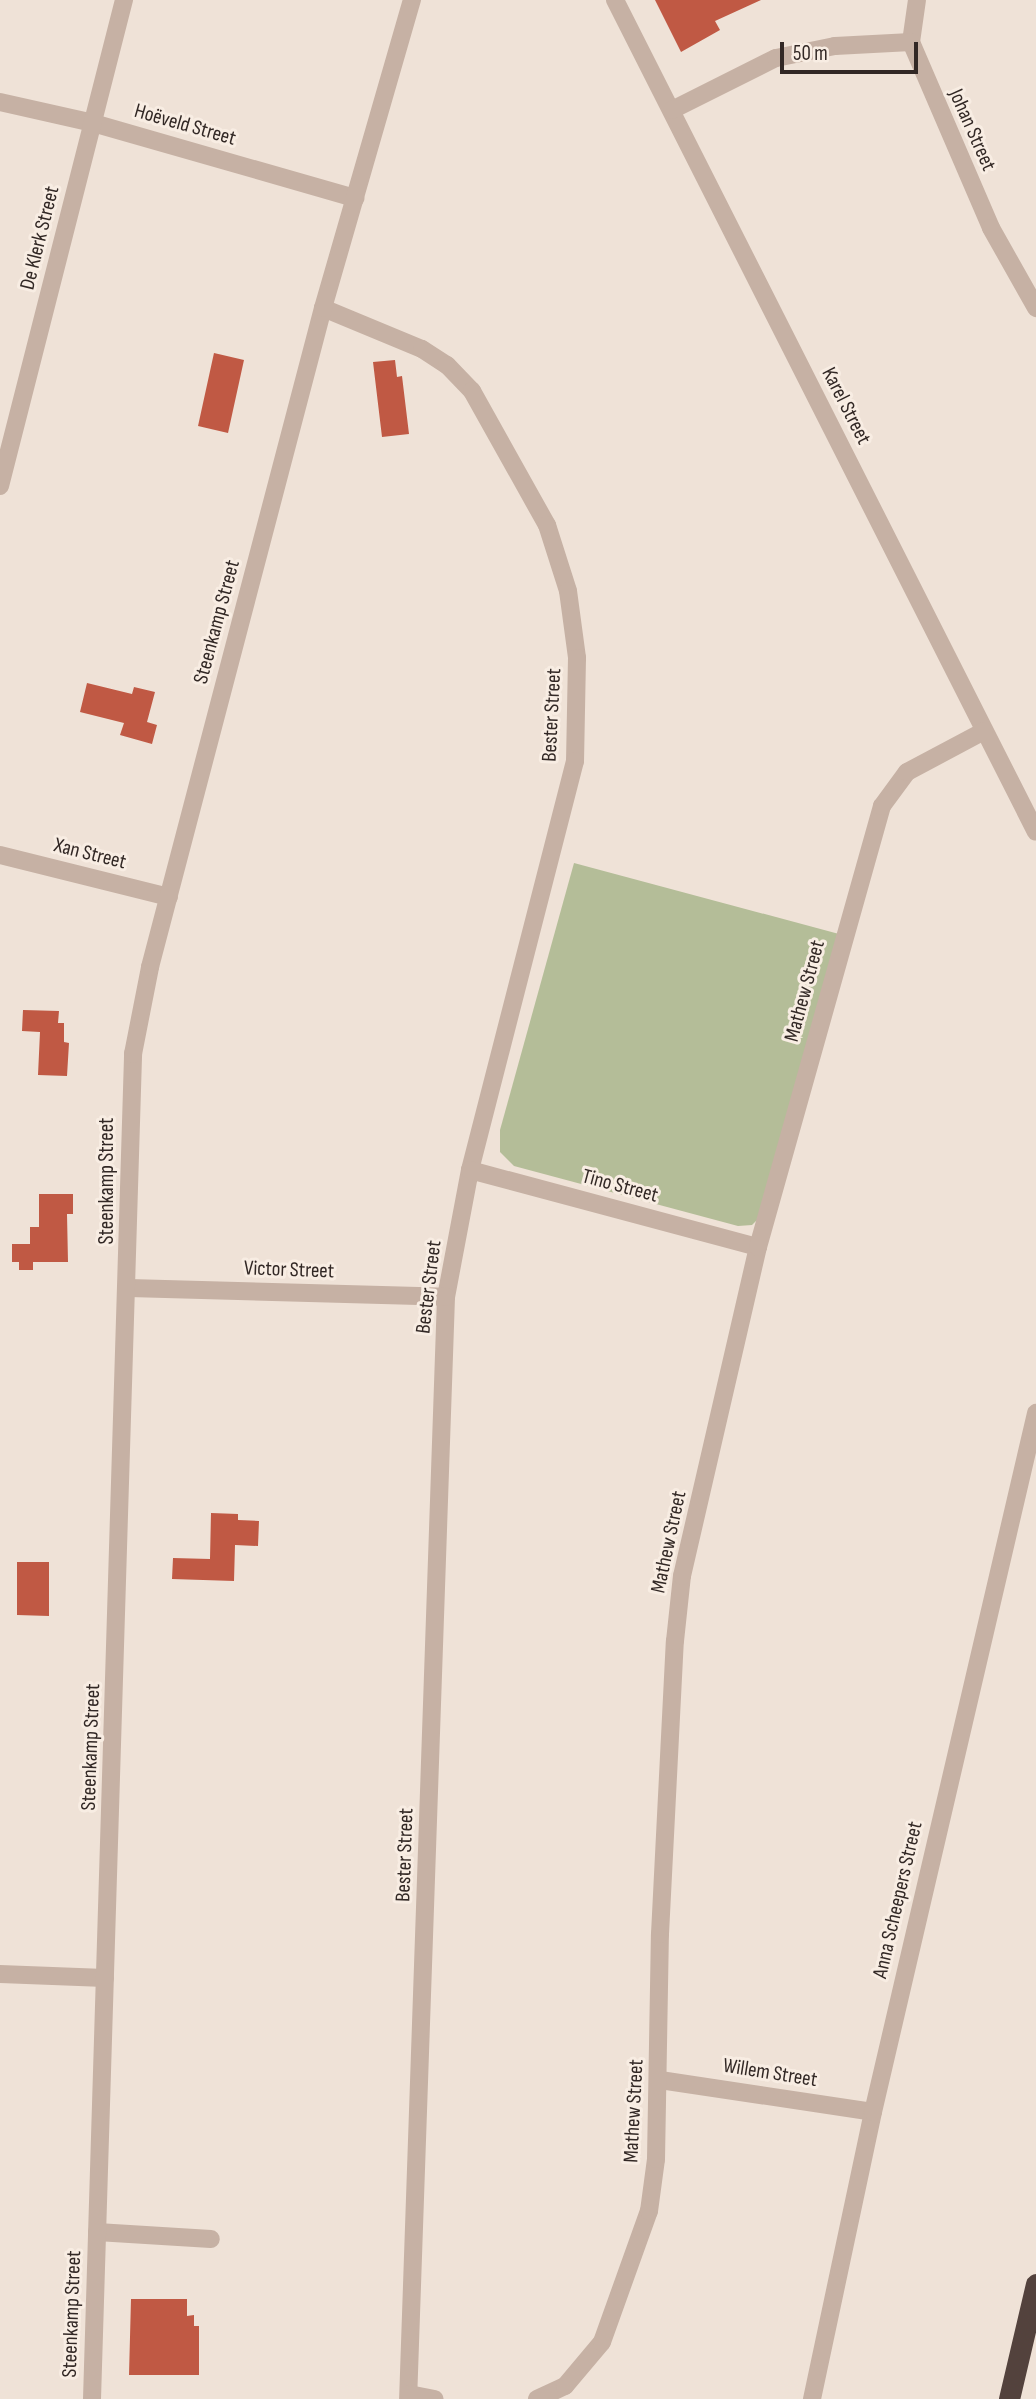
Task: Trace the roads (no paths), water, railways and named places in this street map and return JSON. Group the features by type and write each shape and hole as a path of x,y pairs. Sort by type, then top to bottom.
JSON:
{"highway":[{"path":"1009,2399 1036,2284"}],"street":[{"name":"De Klerk Street","path":"0,486 124,0"},
{"name":"Steenkamp Street","path":"92,2399 130,1288 128,1138 133,1054 169,897 323,308 412,0"},
{"name":"Karel Street","path":"615,0 1036,832"},
{"path":"672,110 776,58 835,46 911,42 917,0"},
{"name":"Johan Street","path":"911,42 991,228 1036,309"},
{"name":"Hoëveld Street","path":"0,102 93,122 355,198"},
{"name":"Bester Street","path":"323,308 422,349 447,365 472,391 547,525 568,591 577,658 575,761 470,1170 446,1297 408,2396"},
{"name":"Mathew Street","path":"537,2399 565,2386 584,2367 615,2312 649,2211 660,2080 660,1922 681,1589 758,1247 882,806 907,772 984,731"},
{"name":"Xan Street","path":"0,855 169,897"},
{"name":"Tino Street","path":"470,1170 758,1247"},
{"name":"Victor Street","path":"130,1288 446,1297"},
{"name":"Anna Scheepers Street","path":"812,2399 873,2112 1036,1413"},
{"path":"0,1974 105,1978"},
{"name":"Willem Street","path":"660,2080 873,2112"},
{"path":"97,2232 211,2239"},
{"path":"408,2396 435,2399"}]}
